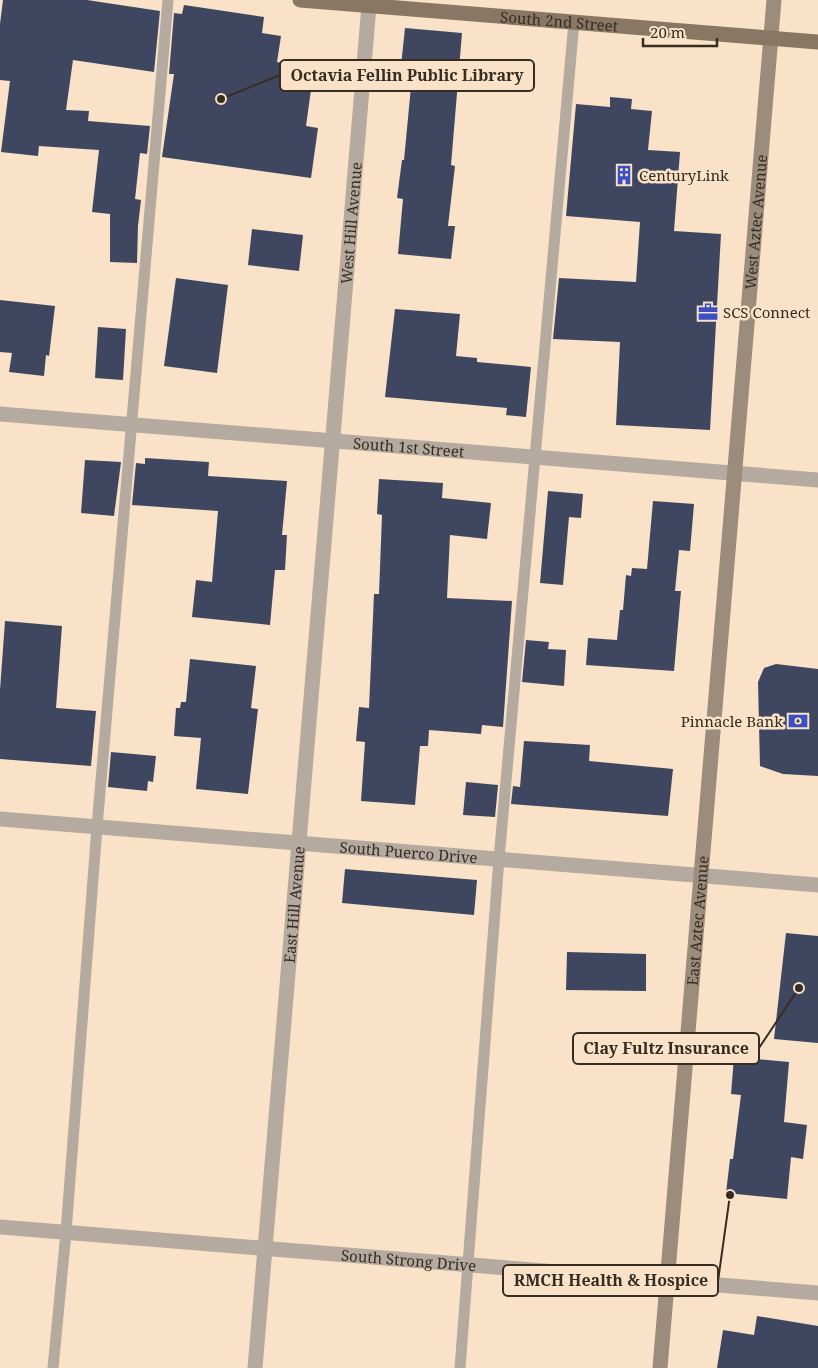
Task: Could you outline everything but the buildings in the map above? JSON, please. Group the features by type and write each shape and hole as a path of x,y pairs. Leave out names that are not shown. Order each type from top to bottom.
{"main road":[{"name":"South 2nd Street","path":"300,0 818,42"},
{"name":"West Aztec Avenue","path":"734,473 774,0"},
{"name":"East Aztec Avenue","path":"660,1368 734,473"}],"street":[{"name":"West Hill Avenue","path":"332,441 369,6"},
{"name":"South 1st Street","path":"0,414 818,480"},
{"name":"East Hill Avenue","path":"255,1368 332,441"},
{"name":"South Puerco Drive","path":"0,819 818,885"},
{"name":"South Strong Drive","path":"0,1227 818,1293"}],"lane":[{"path":"53,1368 66,1232 97,827 168,0"},
{"path":"460,1368 499,859 537,458 574,22"}],"place":[{"name":"Octavia Fellin Public Library","path":"221,99"},
{"name":"CenturyLink","path":"624,175"},
{"name":"SCS Connect","path":"708,312"},
{"name":"Pinnacle Bank","path":"798,721"},
{"name":"Clay Fultz Insurance","path":"799,988"},
{"name":"RMCH Health & Hospice","path":"730,1195"}]}
